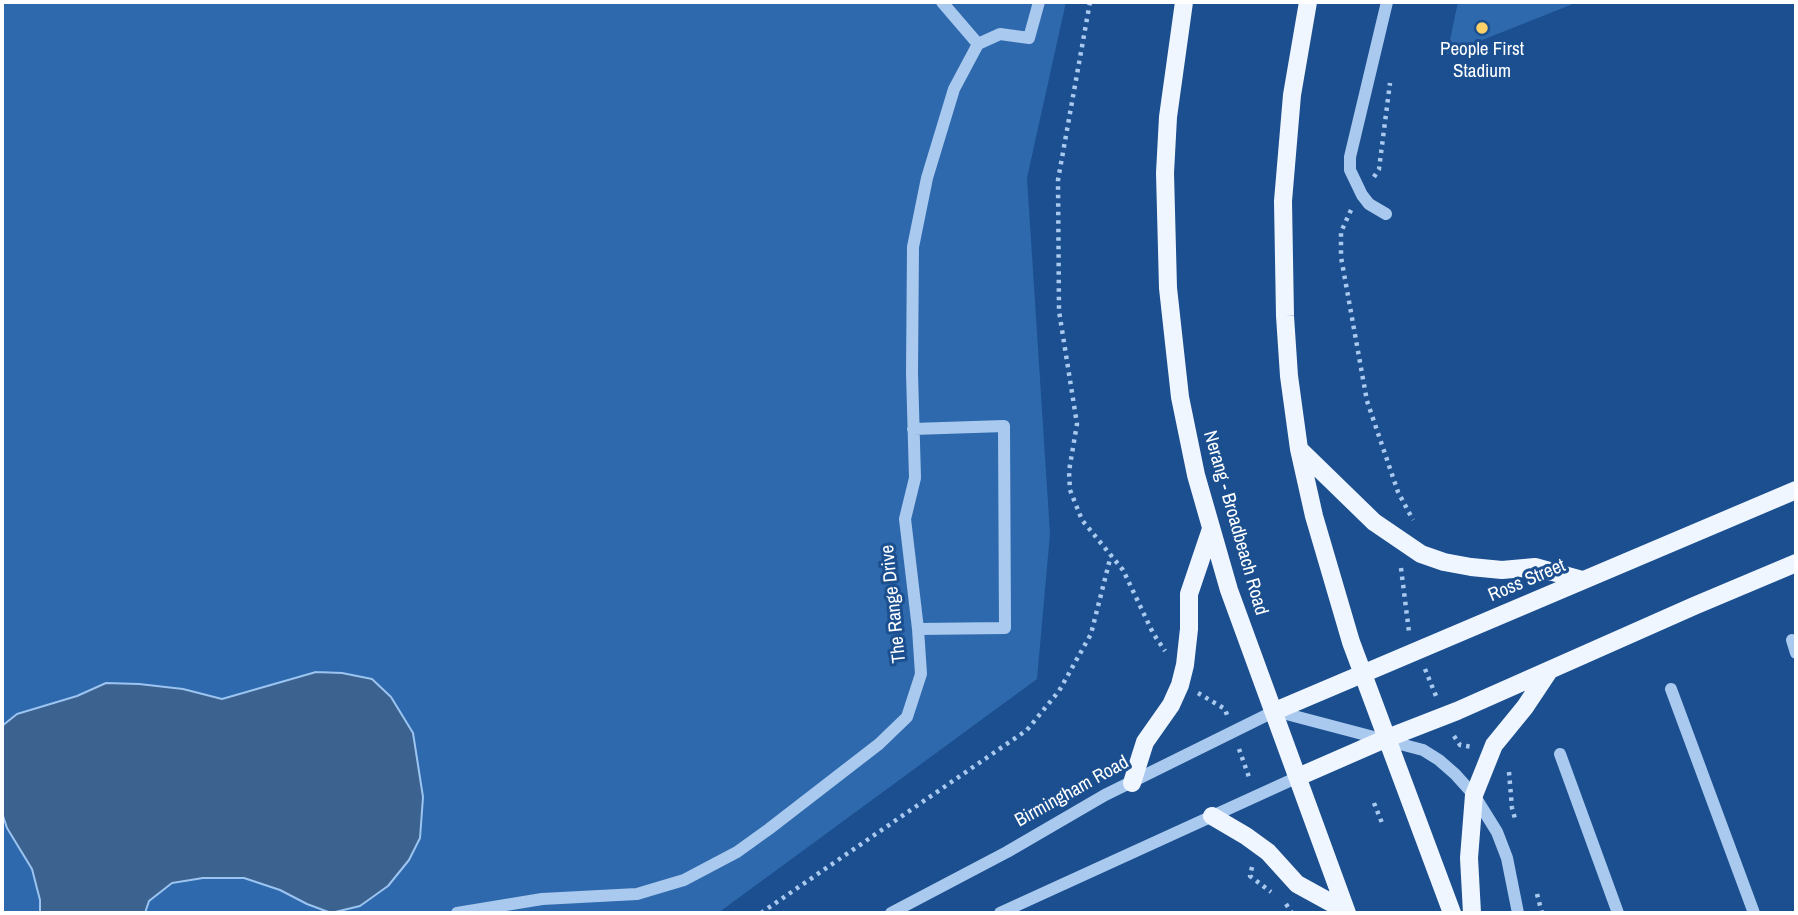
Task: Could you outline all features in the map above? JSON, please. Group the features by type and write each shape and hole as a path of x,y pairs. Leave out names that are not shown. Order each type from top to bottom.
{"main road":[{"name":"Nerang - Broadbeach Road","path":"1184,2 1168,117 1165,173 1167,275 1172,340 1181,397 1196,475 1228,590 1275,711 1346,912"},
{"path":"1308,2 1292,95 1283,201 1287,340 1299,449 1332,585 1385,739 1452,913"},
{"path":"1299,449 1374,523 1421,554 1471,567 1502,570 1535,567 1583,580"},
{"name":"Ross Street","path":"1275,711 1796,490"},
{"path":"1132,782 1145,742 1171,705 1180,685 1189,629 1189,594 1211,529"},
{"path":"1298,777 1796,563"},
{"path":"1472,913 1469,846 1474,795 1494,745 1525,707 1549,671"},
{"path":"1212,816 1268,852 1297,884 1346,912"}],"street":[{"path":"942,2 978,44 1000,34 1029,38 1039,2"},
{"path":"1386,215 1369,204 1362,195 1350,170 1350,158 1387,2"},
{"name":"The Range Drive","path":"457,913 542,899 637,894 684,880 737,852 810,799 879,744 907,717 921,674 905,519 915,478 913,247 927,178 954,89 978,44"},
{"path":"914,429 1004,426 1005,628 918,629"},
{"path":"1671,689 1754,913"},
{"path":"1275,711 1423,750 1451,770 1474,795 1497,832 1507,858 1518,913"},
{"name":"Birmingham Road","path":"891,913 1132,782 1275,711"},
{"path":"1560,754 1618,913"},
{"path":"1000,913 1298,777"}],"path":[{"path":"1090,2 1058,180 1059,310 1077,424 1069,471 1070,490 1082,520 1123,570 1153,634 1169,657"},
{"path":"1371,182 1379,169 1393,72"},
{"path":"1349,212 1341,232 1341,257 1367,401 1398,492 1418,527"},
{"path":"761,913 1027,730 1059,691 1091,634 1111,554"},
{"path":"1400,558 1408,631 1460,745 1473,747"},
{"path":"1190,689 1225,709 1256,796"},
{"path":"1374,803 1381,823"}],"shaded area":[{"path":"2,2 1066,2 1027,178 1050,534 1037,679 718,913 2,913"},
{"name":"People First Stadium","path":"1458,2 1578,2 1447,54"},
{"path":"316,672 342,673 372,679 391,697 413,733 423,797 420,838 409,860 388,886 360,906 331,913 280,890 244,878 203,878 172,883 149,901 145,913 40,913 40,900 32,869 7,828 2,813 2,726 17,714 77,696 106,683 183,689 222,699"}],"place":[{"name":"People First Stadium","path":"1482,28"}]}
